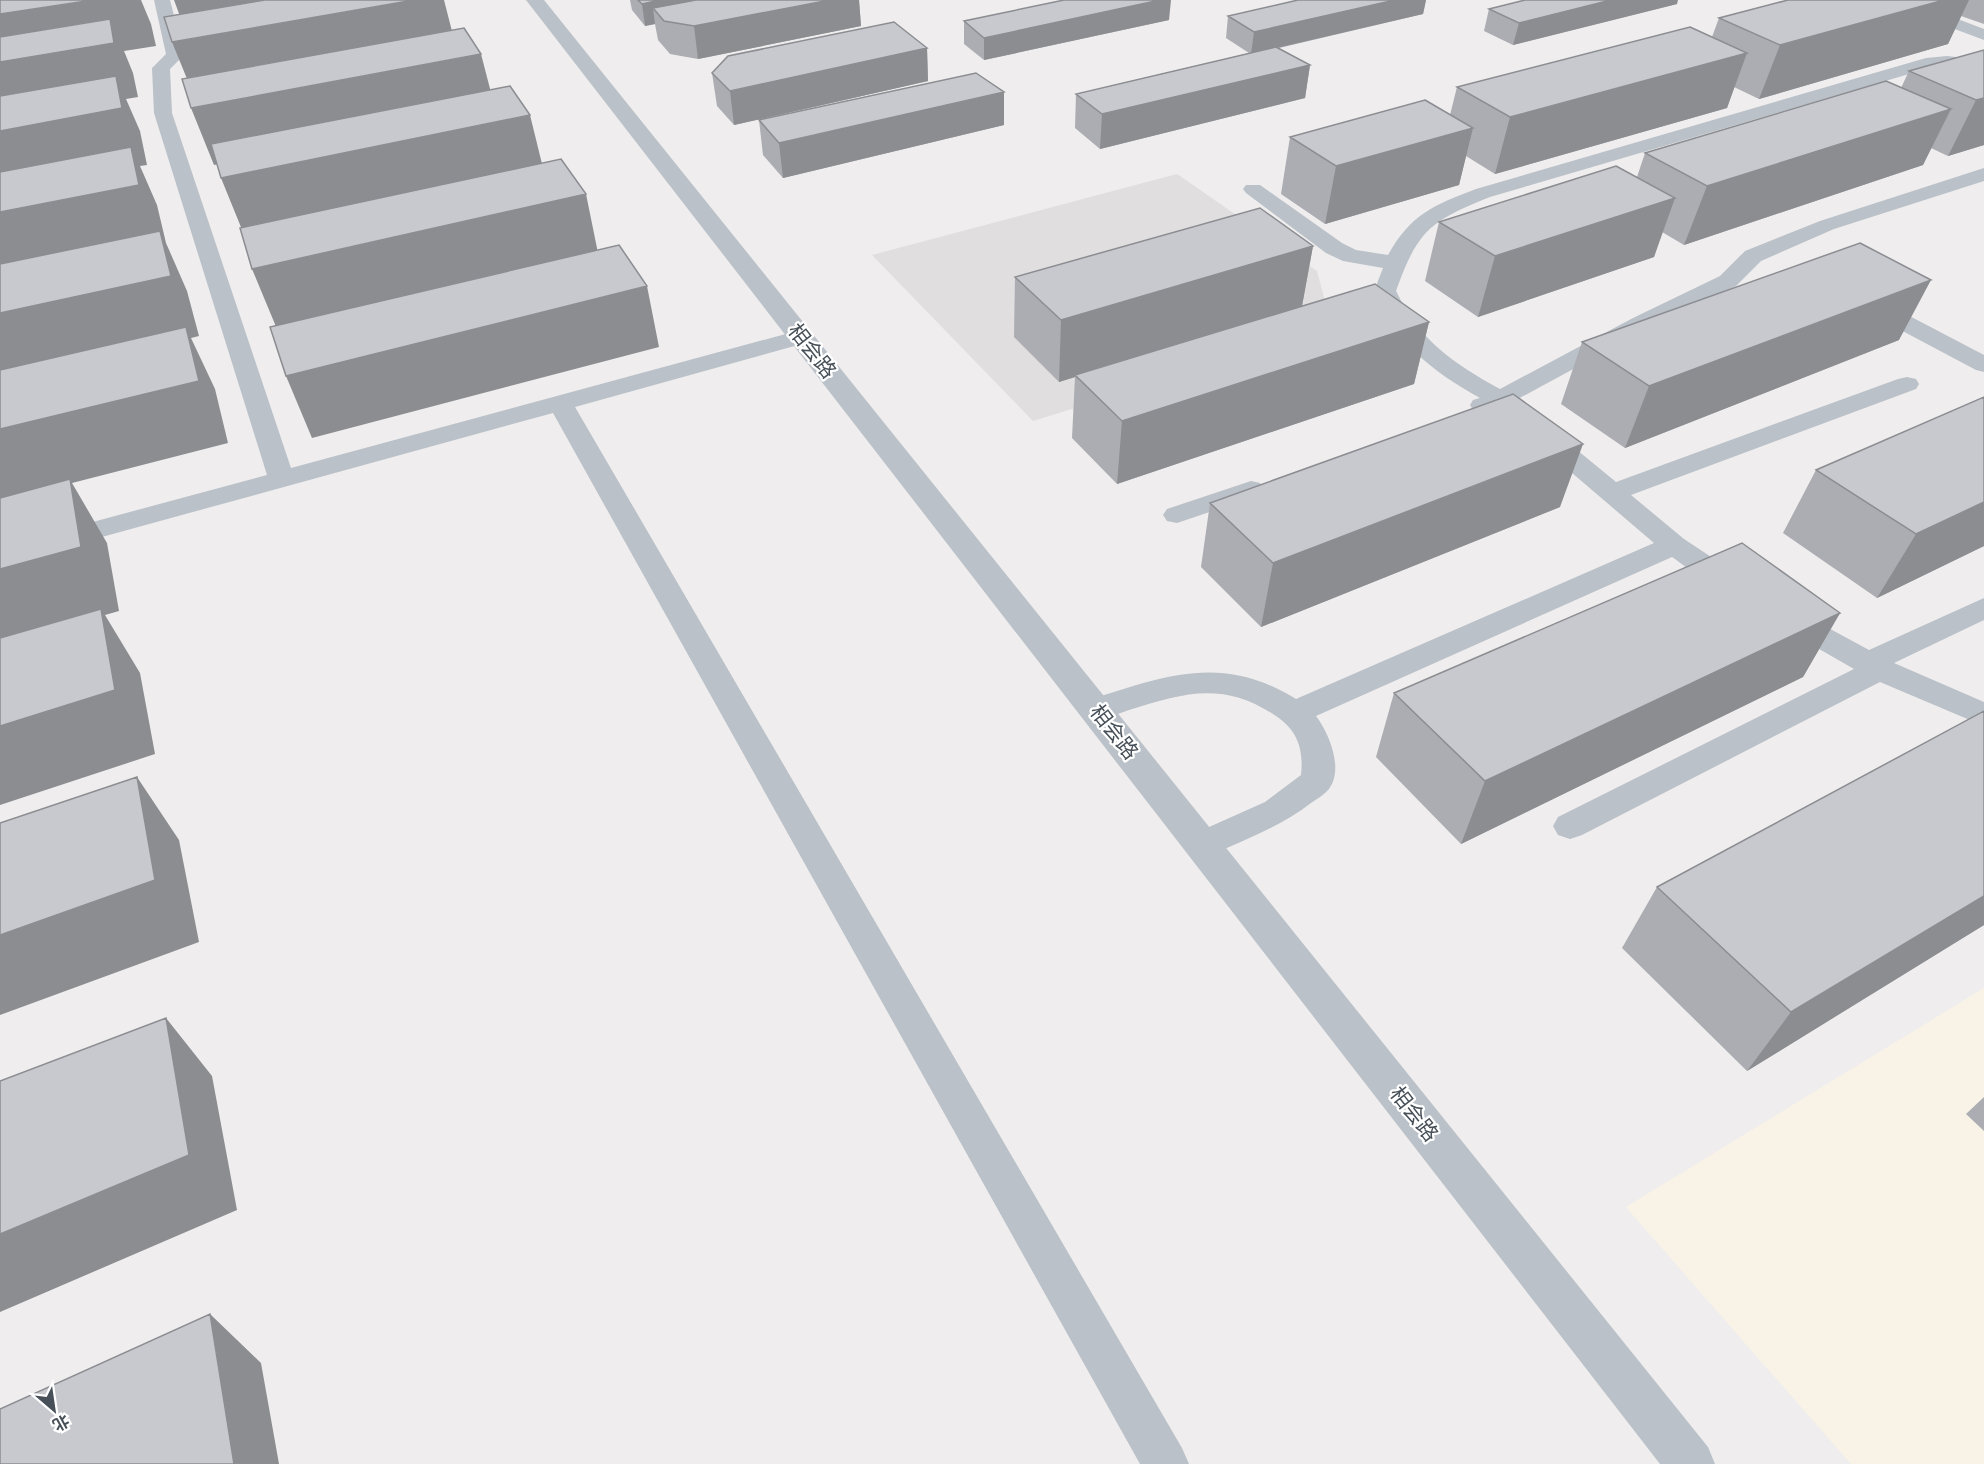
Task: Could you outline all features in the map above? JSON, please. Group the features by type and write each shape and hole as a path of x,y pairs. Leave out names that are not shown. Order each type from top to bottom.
{"street":[{"name":"相会路","path":"535,0 1691,1464"}],"lane":[{"path":"162,0 175,55 161,68 163,113 281,479"},
{"path":"1911,6 1984,35"},
{"path":"1984,65 1947,61 1932,62 1482,193 1437,212 1409,236 1395,263 1385,291 1396,317 1413,337 1450,371 1500,399 1693,559 1762,603 1874,666 1984,715"},
{"path":"1455,415 1500,399 1641,323 1728,281 1753,256 1827,225 1974,178 1984,190"},
{"path":"1252,189 1334,248 1351,256 1395,263"},
{"path":"1753,256 1787,267"},
{"path":"1849,294 1984,365"},
{"path":"0,556 801,337"},
{"path":"1612,492 1907,384"},
{"path":"561,403 1166,1464"},
{"path":"1177,515 1277,479"},
{"path":"1293,713 1674,545"},
{"path":"1570,826 1984,608"},
{"path":"1096,709 1182,683 1238,683 1269,694 1313,733 1320,756 1317,781 1277,811 1201,845"}],"shaded area":[{"path":"1177,174 1317,271 1332,328 1033,421 872,255"},
{"path":"1984,988 1984,1464 1851,1464 1626,1207"}],"building":[{"path":"0,0 93,0 0,14"},
{"path":"265,0 414,0 172,42 164,17"},
{"path":"638,0 660,0 642,4"},
{"path":"696,0 830,0 694,26 664,21 653,8"},
{"path":"1064,0 1160,0 984,38 964,21"},
{"path":"1298,0 1395,0 1254,32 1228,16"},
{"path":"1525,0 1611,0 1519,23 1489,9"},
{"path":"1788,0 1944,0 1780,45 1719,18"},
{"path":"110,19 114,43 0,62 0,37"},
{"path":"894,22 927,48 730,91 712,73 728,56"},
{"path":"1690,27 1747,53 1510,117 1457,87"},
{"path":"464,28 481,54 191,108 182,79"},
{"path":"1276,47 1310,65 1102,114 1076,94"},
{"path":"1984,50 1984,98 1976,100 1909,71"},
{"path":"976,73 1004,92 779,143 759,120"},
{"path":"116,76 122,108 0,131 0,96"},
{"path":"1886,81 1951,109 1707,186 1645,153"},
{"path":"510,86 530,115 221,178 211,144"},
{"path":"1425,100 1473,128 1336,166 1290,137"},
{"path":"131,147 139,185 0,212 0,172"},
{"path":"561,159 586,194 252,269 240,228"},
{"path":"1616,166 1675,198 1495,256 1439,222"},
{"path":"1260,208 1313,246 1061,320 1015,277"},
{"path":"160,231 171,276 0,313 0,264"},
{"path":"1860,243 1931,280 1649,386 1582,342"},
{"path":"619,245 647,286 286,376 270,327"},
{"path":"1375,284 1429,322 1122,421 1075,375"},
{"path":"186,327 199,381 0,429 0,370"},
{"path":"1513,394 1583,444 1273,563 1210,503"},
{"path":"1984,397 1984,502 1916,534 1816,470"},
{"path":"70,479 81,547 0,569 0,498"},
{"path":"1742,543 1840,613 1485,781 1394,693"},
{"path":"101,609 115,690 0,726 0,638"},
{"path":"1984,711 1984,896 1791,1012 1657,887"},
{"path":"137,777 155,880 0,935 0,823"},
{"path":"166,1018 189,1155 0,1234 0,1081"},
{"path":"210,1314 234,1464 0,1464 0,1409"}]}
